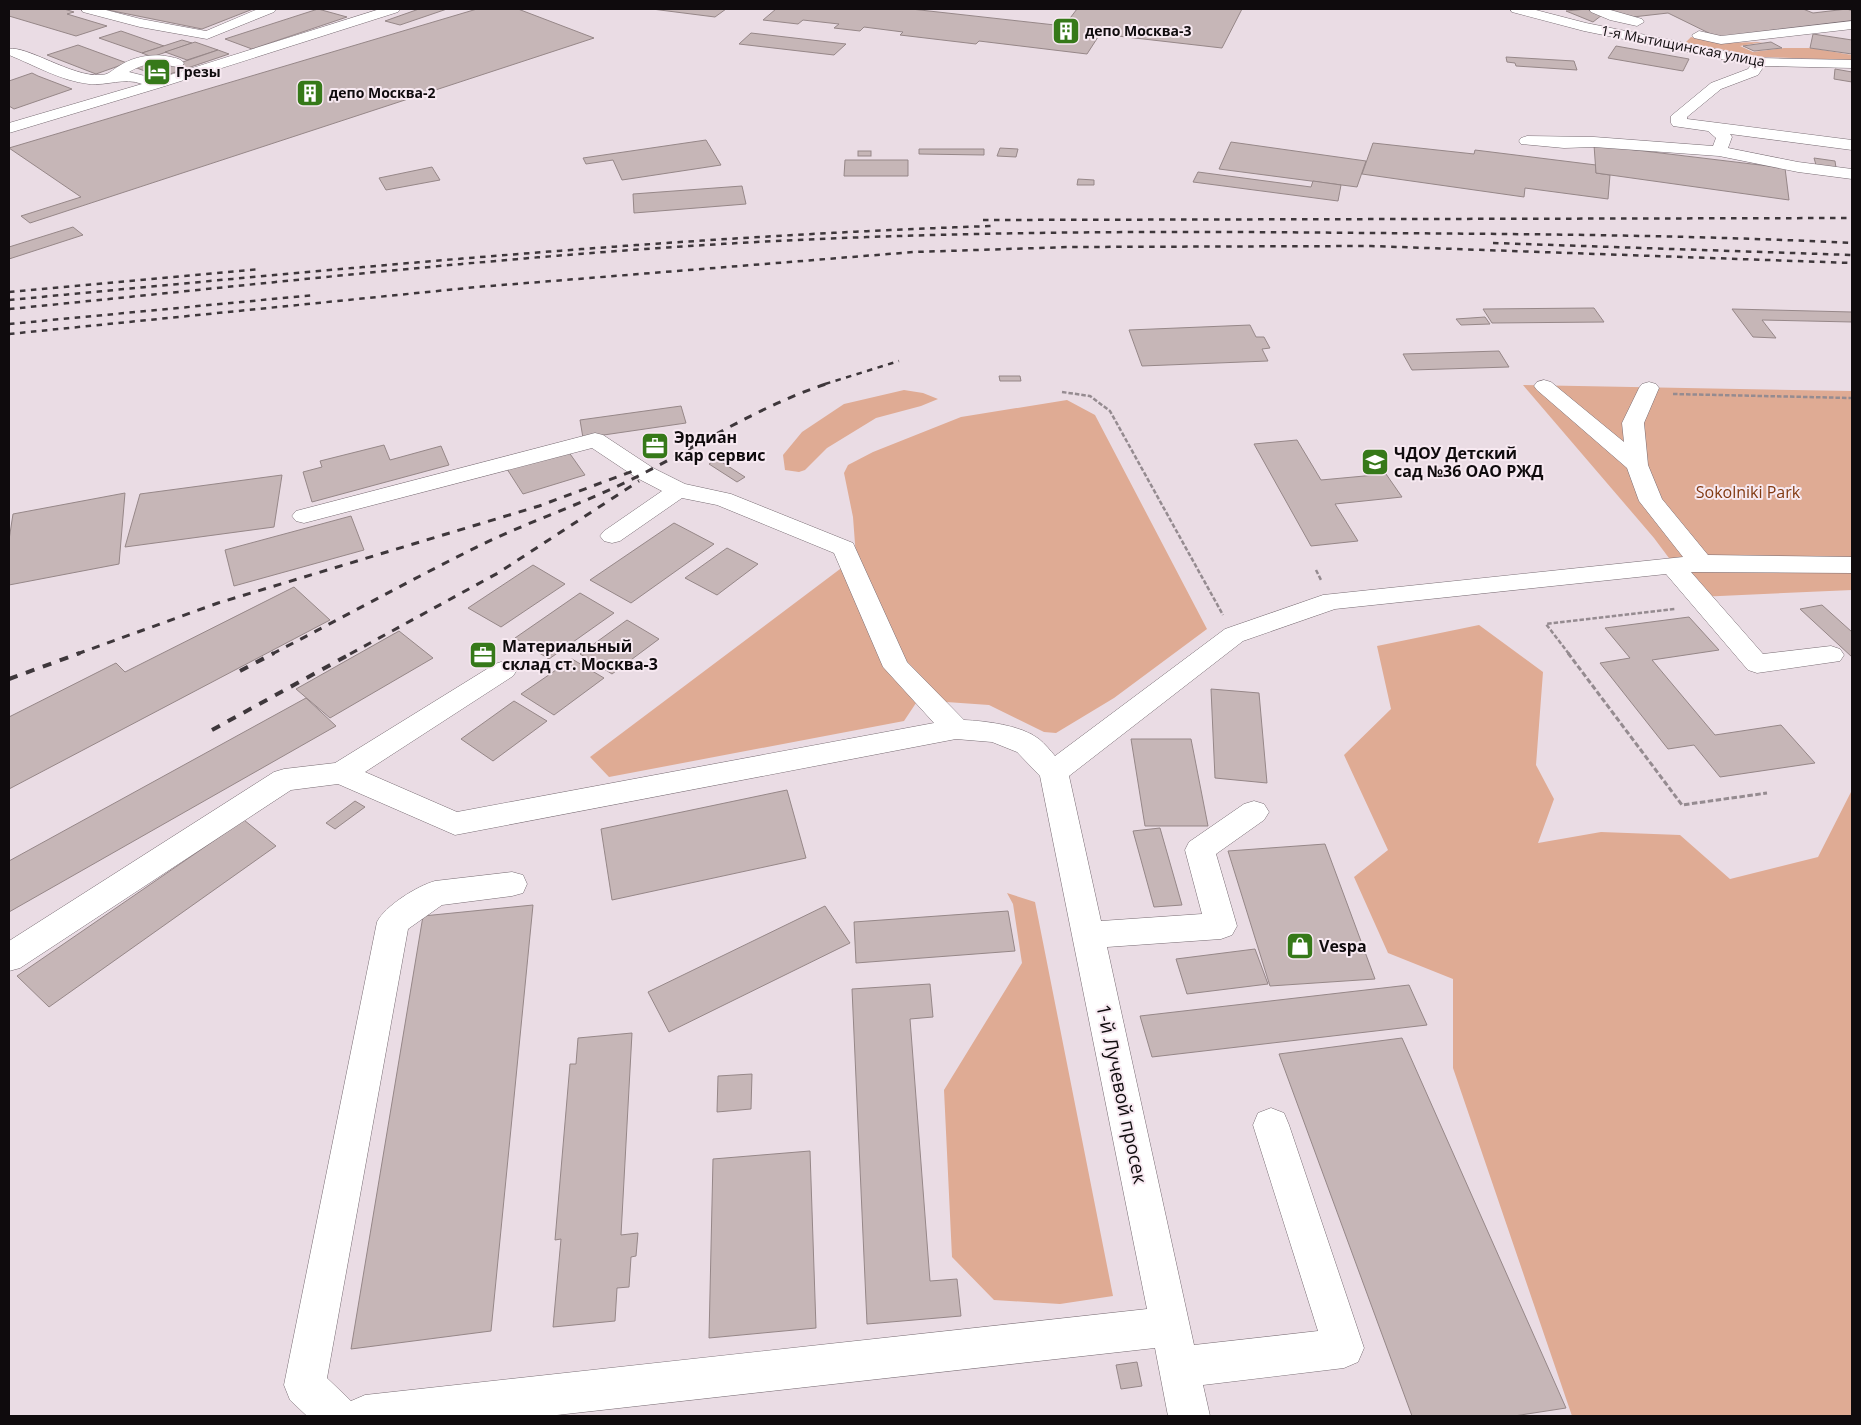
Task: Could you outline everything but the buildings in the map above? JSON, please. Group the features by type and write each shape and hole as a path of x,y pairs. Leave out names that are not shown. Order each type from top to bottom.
{"street":[{"path":"88,9 140,23 207,35 270,9"},
{"path":"9,128 157,84 393,9"},
{"path":"1523,10 1546,9"},
{"path":"1596,9 1615,17 1647,24"},
{"name":"1-я Мытищинская улица","path":"1523,10 1584,28 1760,62 1852,64"},
{"path":"1688,33 1721,40 1852,25"},
{"path":"13,52 89,80 115,76 138,77 157,84"},
{"path":"115,76 124,68 153,58 163,58 177,63"},
{"path":"1760,62 1753,72 1716,86 1679,116 1679,123 1852,145"},
{"path":"1713,127 1724,137 1719,151"},
{"path":"1527,142 1564,144 1594,142 1719,151 1798,167 1852,174"},
{"path":"1544,386 1637,465"},
{"path":"1648,391 1632,423 1637,465 1651,502 1701,563"},
{"path":"304,516 595,440 645,473 678,490 723,499 844,548 896,667 956,729"},
{"path":"612,536 678,490"},
{"path":"341,772 455,824 956,729 995,732 1027,745 1054,772 1234,635 1332,601 1701,563 1852,565"},
{"path":"1671,566 1757,664 1832,656"},
{"path":"9,958 284,780 341,772 504,670"},
{"name":"1-й Лучевой просек","path":"1054,772 1189,1416"},
{"path":"1088,935 1221,926 1200,850 1254,812"},
{"path":"336,1416 305,1385 393,922 435,893 512,884"},
{"path":"1179,1367 1344,1348 1271,1124"},
{"path":"366,1416 1170,1326"}],"path":[{"path":"1648,391 1852,398"},
{"path":"1062,392 1090,396 1110,410 1234,635"},
{"path":"1705,605 1546,624 1682,805 1767,793"}],"green space":[{"path":"1691,37 1719,43 1763,42 1740,46 1753,52 1784,48 1811,48 1852,55 1852,60 1763,57 1685,43"},
{"name":"Sokolniki Park","path":"1523,385 1852,391 1852,590 1698,597 1654,538"},
{"path":"904,390 923,393 938,399 921,406 876,418 827,448 805,470 799,472 785,470 783,455 802,432 844,404"},
{"path":"1067,400 1095,415 1207,629 1114,698 1056,733 1044,732 989,705 918,700 904,721 609,777 590,757 856,557 853,517 844,473 848,465 873,452 961,417"},
{"path":"1479,625 1543,672 1536,765 1554,799 1538,843 1601,832 1680,835 1730,879 1818,857 1852,790 1852,1416 1572,1416 1453,1068 1453,979 1388,953 1354,877 1388,850 1344,755 1391,709 1377,646"},
{"path":"1007,893 1035,902 1113,1296 1060,1304 994,1300 952,1257 944,1090 1022,963 1013,904"}],"railway":[{"path":"983,220 1852,218"},
{"path":"9,300 500,255 746,238 992,226"},
{"path":"9,309 296,280 584,254 776,241 924,235 1296,232 1611,235 1852,243"},
{"path":"1493,243 1852,255"},
{"path":"9,334 477,287 914,252 1070,247 1371,246 1852,263"},
{"path":"9,292 260,269"},
{"path":"9,324 315,295"},
{"path":"825,384 899,361"},
{"path":"272,654 483,544 626,482 758,412 829,383"},
{"path":"77,654 218,603 539,506 633,471"},
{"path":"350,654 498,573 639,481"},
{"path":"9,679 80,653"},
{"path":"240,671 274,653"},
{"path":"212,730 352,653"}],"place":[{"name":"депо Москва-3","path":"1066,31"},
{"name":"Грезы","path":"157,72"},
{"name":"депо Москва-2","path":"310,93"},
{"name":"Эрдиан кар сервис","path":"655,446"},
{"name":"ЧДОУ Детский сад №36 ОАО РЖД","path":"1375,462"},
{"name":"Материальный склад ст. Москва-3","path":"483,655"},
{"name":"Vespa","path":"1300,946"}]}
